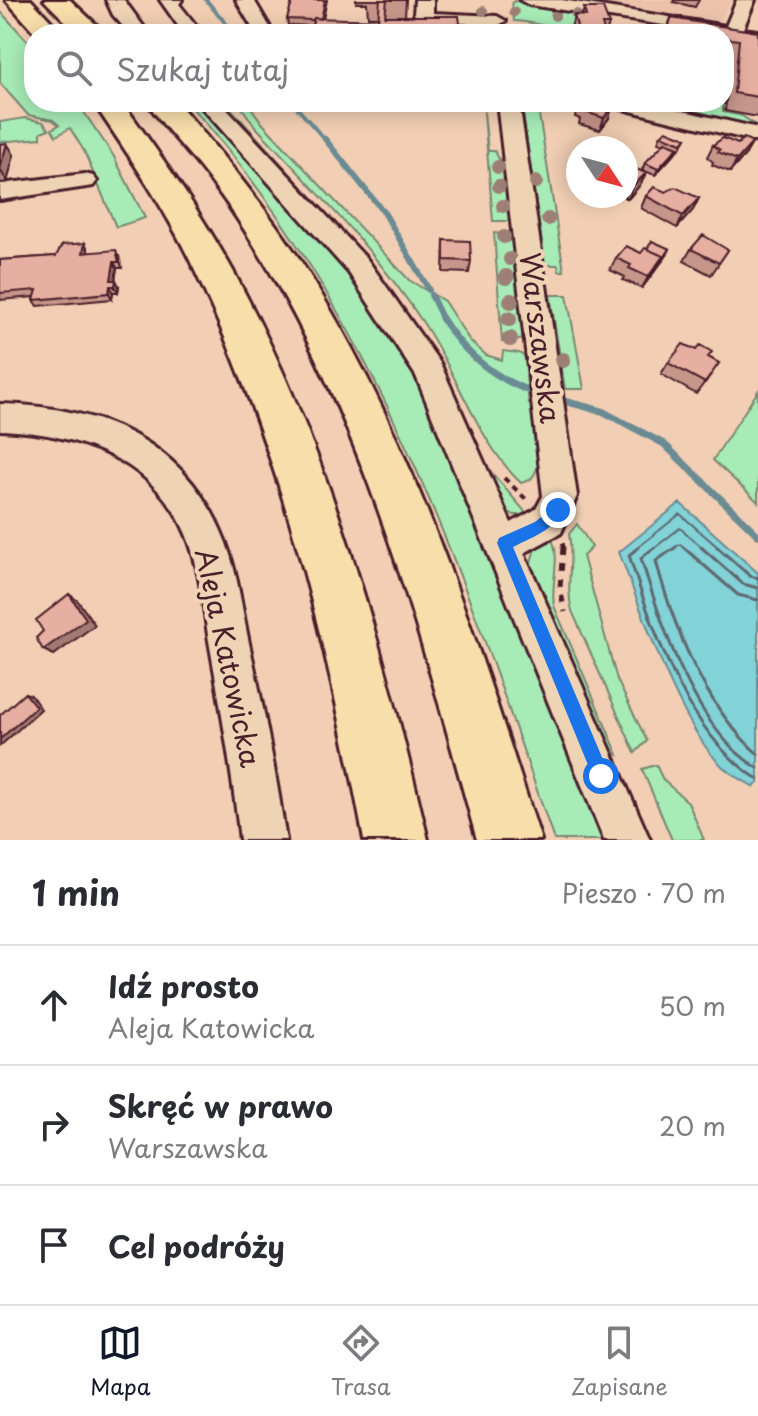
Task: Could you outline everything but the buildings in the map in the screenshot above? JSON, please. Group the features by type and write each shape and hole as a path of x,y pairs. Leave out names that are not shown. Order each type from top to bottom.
{"highway":[{"path":"18,0 41,24"},
{"path":"56,0 82,24"},
{"path":"114,112 160,179 252,350 334,583 396,840"},
{"path":"170,112 214,163 255,222 318,327 352,395 417,553 509,840"}],"street":[{"path":"173,0 168,1 186,24"},
{"path":"245,0 259,24"},
{"path":"424,0 425,16 451,10 490,24"},
{"path":"495,0 498,24"},
{"path":"529,0 677,24"},
{"path":"734,28 746,0"},
{"path":"117,2 133,24"},
{"path":"734,33 758,37"},
{"path":"217,112 358,266 429,372 505,543 627,840"},
{"name":"Warszawska","path":"502,112 496,122 499,153 519,181 560,505 548,522 505,543"},
{"path":"660,112 758,135"},
{"path":"0,192 85,181"},
{"name":"Aleja Katowicka","path":"0,417 67,422 127,444 167,477 197,518 213,565 233,659 263,840"}],"path":[{"path":"728,112 733,113"},
{"path":"560,536 565,549 560,588 566,616"}],"shaded area":[{"path":"584,0 731,0 719,24"}],"green space":[{"path":"515,1 585,15 574,24 514,21 512,3"},
{"path":"0,11 24,37 24,110 0,83"},
{"path":"25,112 84,112 113,155 145,218 116,227 84,151 70,128 56,136 52,129 59,125 53,120"},
{"path":"195,112 210,112 359,283 398,341 448,442 608,840 554,840 486,644 408,451 363,357 312,268 253,182"},
{"path":"233,112 343,232 393,296 453,405"},
{"path":"245,112 254,112 409,280 444,301 470,341 486,355 502,360 503,351 519,353 531,360 532,375 526,376 529,404 535,405 540,454 536,472 530,480 521,483 492,447 422,321 384,269"},
{"path":"484,112 488,151 495,151 513,189 513,221 493,221"},
{"path":"522,112 539,112 564,271 559,271 558,265 545,265"},
{"path":"681,112 723,112 742,116 757,126 756,129"},
{"path":"25,118 43,122 49,129 41,132 41,138 0,142 0,122"},
{"path":"494,233 515,236 527,339 502,342"},
{"path":"550,295 567,295 584,389 565,389"},
{"path":"758,391 758,502 713,460"},
{"path":"462,423 485,465 528,515 514,515 502,508"},
{"path":"577,524 592,547 583,556 617,680 647,741 635,753 572,611 569,534"},
{"path":"551,538 556,553 554,606 618,755 608,750 529,570 535,548"},
{"path":"656,765 663,780 688,802 704,840 672,840 642,769"}],"water":[{"path":"680,503 758,573 758,783 754,787 723,767 692,725 663,666 619,552"}],"waterway":[{"path":"206,0 226,24"},
{"path":"301,112 326,141"},
{"path":"325,139 385,214 429,290"},
{"path":"431,295 442,318"},
{"path":"442,318 461,344 484,366 540,395"},
{"path":"556,399 602,411 664,444 758,535"}],"route":[{"path":"558,510 540,527 505,543 601,776"}]}
